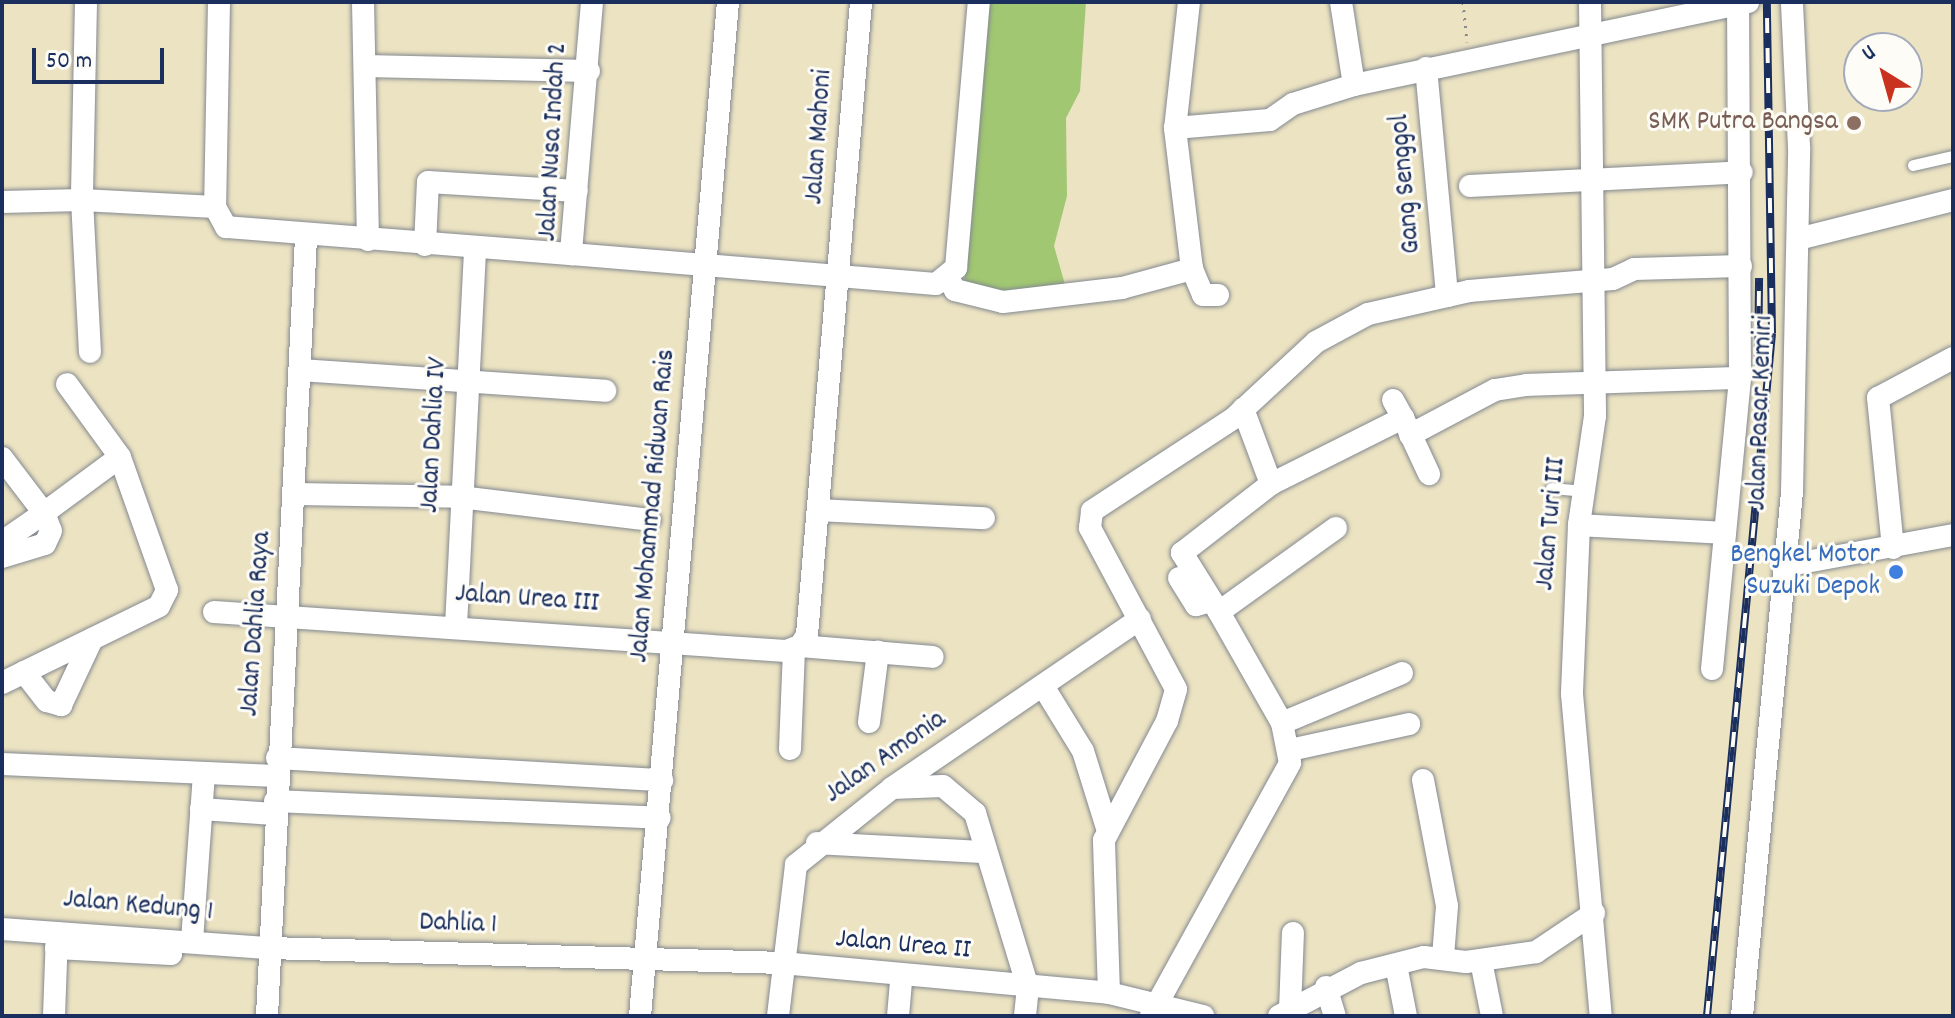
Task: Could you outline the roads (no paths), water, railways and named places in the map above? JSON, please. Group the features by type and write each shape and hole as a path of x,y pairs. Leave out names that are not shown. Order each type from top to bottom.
{"street":[{"path":"86,2 82,200 90,352"},
{"path":"219,2 215,207 234,231 571,254"},
{"path":"363,2 368,240"},
{"name":"Jalan Nusa Indah 2","path":"592,2 589,71 571,254 936,284 948,278"},
{"name":"Jalan Mohammad Ridwan Rais","path":"640,1016 660,818 672,640 728,2"},
{"name":"Jalan Mahoni","path":"840,277 861,2"},
{"path":"979,2 956,268 948,278 955,290 1003,302 1122,288 1192,269"},
{"path":"1189,2 1175,128 1192,269 1203,295 1218,295"},
{"path":"1341,2 1354,85"},
{"name":"Jalan Turi III","path":"1590,2 1596,380 1579,525 1575,775 1594,913 1601,1016"},
{"name":"Jalan Pasar Kemiri","path":"1742,1016 1784,566 1798,239 1792,2"},
{"path":"1175,128 1270,120 1293,104 1354,85 1693,8 1741,3 1740,378 1712,669"},
{"path":"365,66 589,71"},
{"name":"Gang Senggol","path":"1426,68 1447,296"},
{"path":"1470,186 1742,172"},
{"path":"425,245 428,182 577,191"},
{"path":"2,202 82,200 215,207"},
{"path":"1798,239 1953,200"},
{"name":"Jalan Dahlia Raya","path":"267,1016 277,767 296,494 306,237"},
{"name":"Jalan Dahlia IV","path":"456,626 460,497 475,248"},
{"path":"1107,828 1176,697 1088,516 1243,409 1316,342 1368,314 1447,296 1594,279 1634,269 1741,266"},
{"path":"790,749 797,647 807,635 840,277"},
{"path":"1893,548 1878,398 1953,358"},
{"path":"300,370 605,391"},
{"path":"1152,1010 1286,776 1290,750 1282,723 1182,553 1271,484 1402,418 1495,390 1596,380 1740,378"},
{"path":"2,683 159,606 167,590 120,457 67,384"},
{"path":"1243,409 1271,484"},
{"path":"1402,418 1429,474"},
{"path":"2,542 120,457"},
{"path":"2,458 44,513 51,531 45,544 2,557"},
{"path":"296,494 460,497 650,520"},
{"path":"818,510 984,518"},
{"path":"1579,525 1725,533"},
{"path":"1179,578 1196,605 1215,606 1336,528"},
{"path":"1784,566 1953,535"},
{"name":"Jalan Urea III","path":"214,612 933,657"},
{"name":"Jalan Amonia","path":"778,1016 793,874 817,843 892,788 1140,619"},
{"path":"24,672 47,701 61,705 92,639"},
{"path":"869,722 878,652"},
{"path":"1282,723 1402,673"},
{"path":"1043,686 1083,751 1107,828 1109,993"},
{"path":"1290,750 1409,724"},
{"path":"3,762 204,775 277,767 662,780"},
{"path":"181,940 204,775"},
{"path":"1423,780 1447,906 1443,957"},
{"path":"892,788 955,791 975,813 1028,987 1025,1016"},
{"path":"201,809 275,807 660,818"},
{"path":"817,843 985,852"},
{"path":"1285,1013 1326,987 1396,965 1443,957 1481,961 1536,952 1594,913"},
{"name":"Jalan Kedung 1","path":"2,929 171,954 181,940 269,948"},
{"path":"1285,1013 1293,933"},
{"path":"54,1016 57,939"},
{"name":"Dahlia 1","path":"269,948 645,963"},
{"path":"1481,961 1492,1016"},
{"name":"Jalan Urea II","path":"645,963 782,963 901,978 1109,993 1152,1010 1203,1016"},
{"path":"1396,965 1406,1016"},
{"path":"898,1016 901,978"},
{"path":"1326,987 1335,1016"}],"lane":[{"path":"1913,165 1953,156"},
{"path":"1551,488 1584,491"}],"railway":[{"path":"1707,1016 1772,333 1767,2"},
{"path":"1758,366 1759,278"}],"place":[{"name":"SMK Putra Bangsa","path":"1854,123"},
{"name":"Bengkel Motor Suzuki Depok","path":"1896,572"}]}
